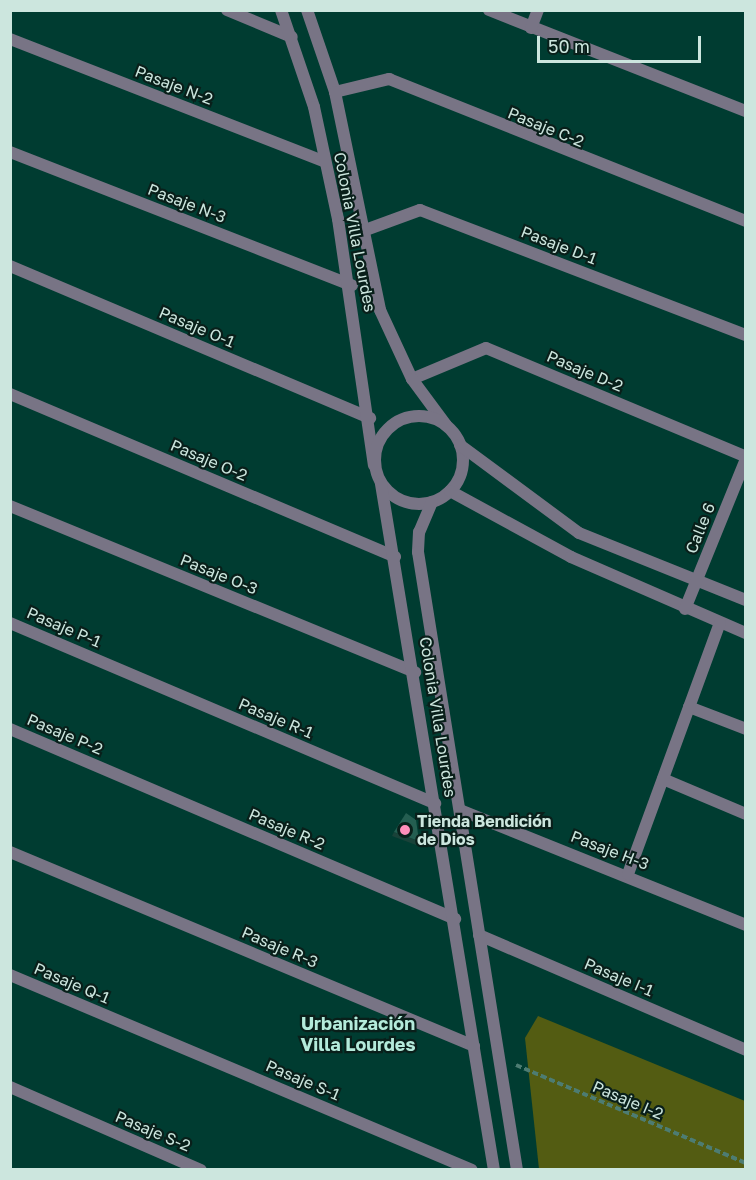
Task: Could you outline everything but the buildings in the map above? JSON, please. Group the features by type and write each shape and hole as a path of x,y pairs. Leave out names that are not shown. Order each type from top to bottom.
{"street":[{"path":"227,10 292,37"},
{"name":"Colonia Villa Lourdes","path":"281,10 292,37 325,162 352,285 374,465"},
{"name":"Colonia Villa Lourdes","path":"307,10 335,92 360,232 380,310 412,379 446,425"},
{"path":"489,10 746,111"},
{"path":"531,28 538,10"},
{"name":"Pasaje N-2","path":"10,39 325,162"},
{"name":"Pasaje C-2","path":"335,92 389,79 746,221"},
{"name":"Pasaje N-3","path":"10,152 352,285"},
{"name":"Pasaje D-1","path":"360,232 420,210 746,335"},
{"name":"Pasaje O-1","path":"10,266 370,418"},
{"name":"Pasaje D-2","path":"412,379 486,348 746,458"},
{"name":"Pasaje O-2","path":"10,394 394,557"},
{"path":"460,445 462,469 450,491 432,502 410,503 381,484 374,465 375,450 391,425 421,416 446,425 460,445 579,533 746,600"},
{"name":"Calle 6","path":"685,609 746,458"},
{"name":"Colonia Villa Lourdes","path":"381,484 415,672 494,1170"},
{"path":"450,491 571,557 685,609 746,633"},
{"name":"Colonia Villa Lourdes","path":"432,502 419,532 418,552 479,935 502,1059 517,1170"},
{"name":"Pasaje O-3","path":"10,506 415,672"},
{"name":"Pasaje P-1","path":"10,622 104,663"},
{"path":"628,874 720,622"},
{"name":"Pasaje R-1","path":"104,663 435,803"},
{"path":"689,706 746,729"},
{"name":"Pasaje P-2","path":"10,729 107,770"},
{"name":"Pasaje R-2","path":"107,770 455,919"},
{"path":"663,779 746,814"},
{"name":"Pasaje H-3","path":"460,810 628,874 746,925"},
{"name":"Pasaje R-3","path":"10,852 474,1046"},
{"name":"Pasaje I-1","path":"479,935 746,1050"},
{"name":"Pasaje Q-1","path":"10,975 120,1021"},
{"name":"Pasaje S-1","path":"120,1021 472,1170"},
{"name":"Pasaje S-2","path":"10,1087 201,1170"}],"path":[{"name":"Pasaje I-2","path":"502,1059 746,1163"}],"green space":[{"path":"538,1016 745,1101 745,1169 539,1169 525,1038"}],"place":[{"name":"Tienda Bendición de Dios","path":"405,830"}],"district":[{"name":"Urbanización Villa Lourdes","path":"358,1034"}]}
